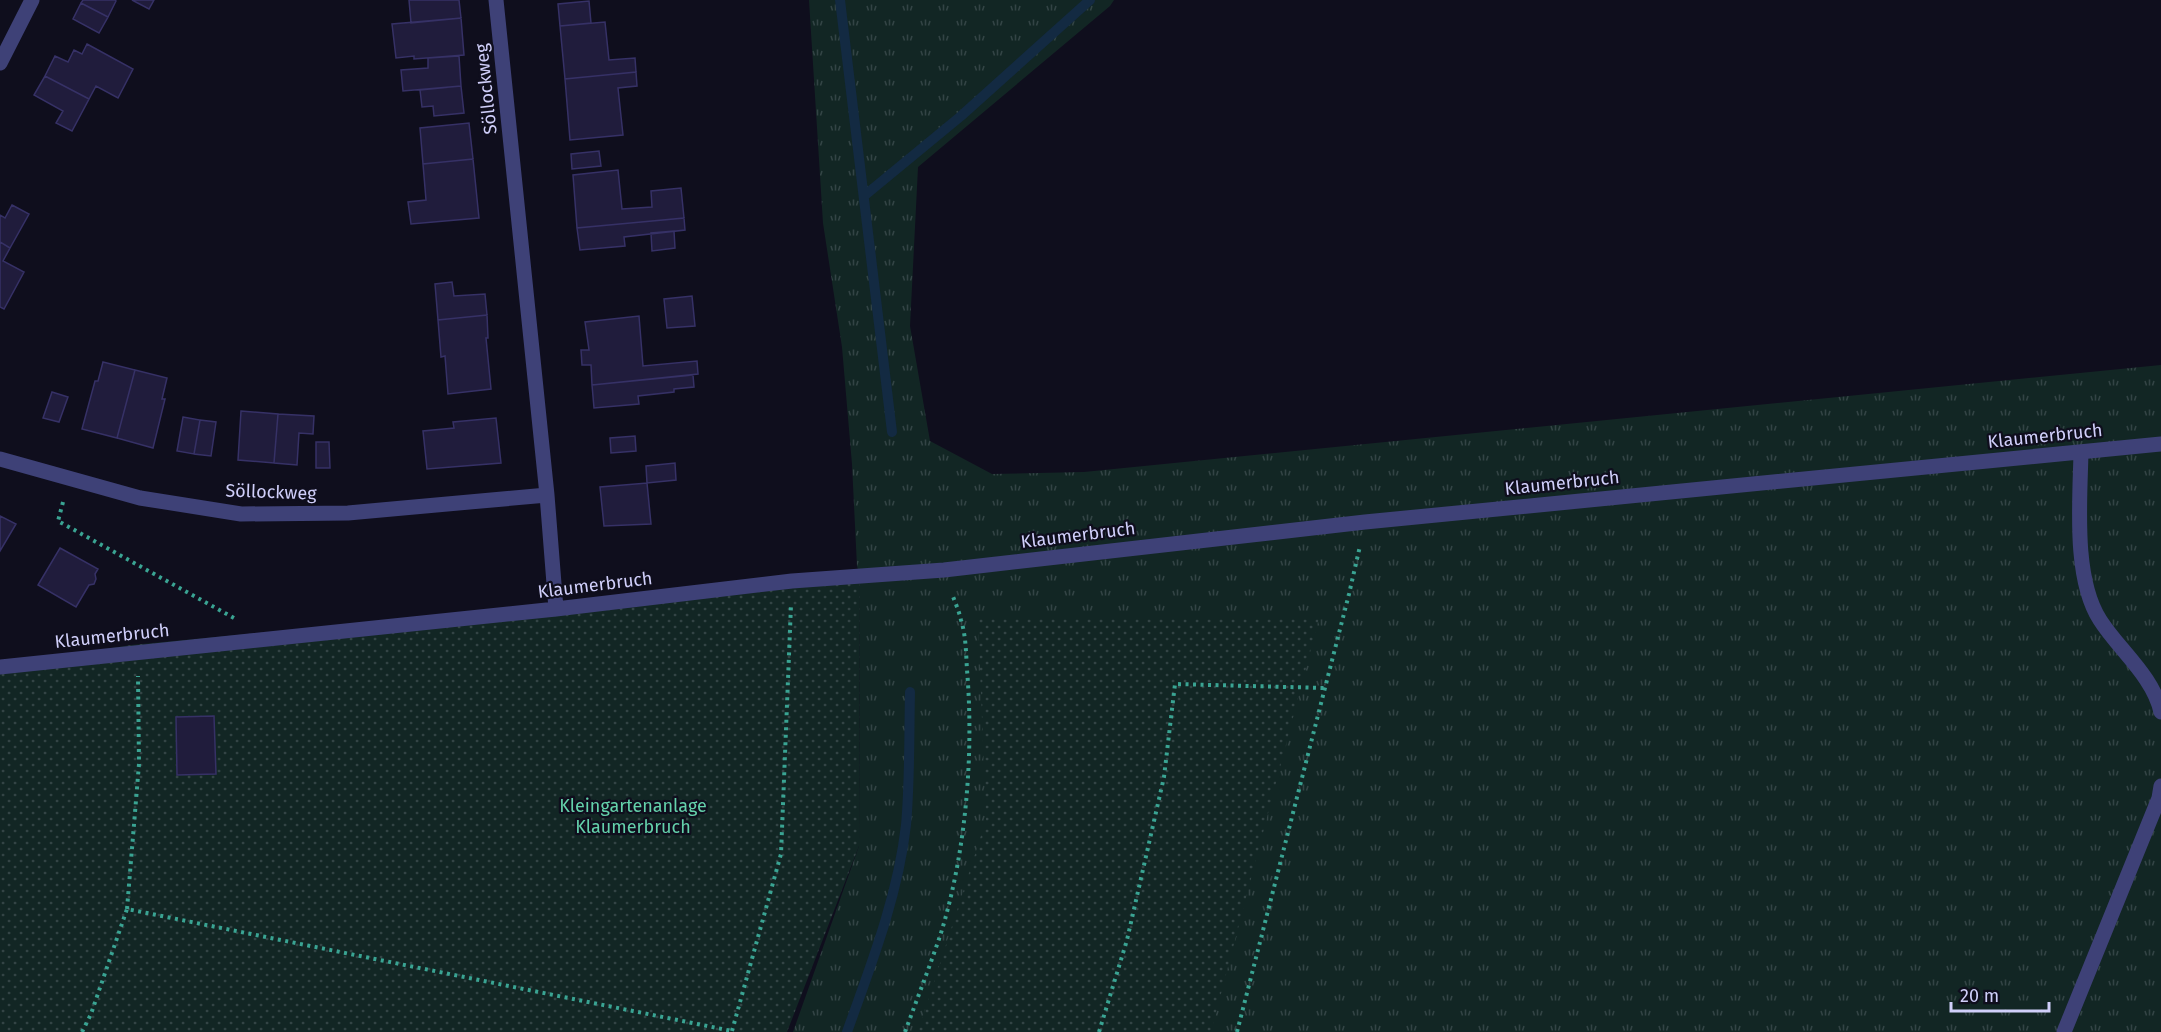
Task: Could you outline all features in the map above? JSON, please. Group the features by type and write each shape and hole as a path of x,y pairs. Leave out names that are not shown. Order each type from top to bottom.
{"street":[{"path":"0,63 32,0"},
{"name":"Söllockweg","path":"496,0 547,495 556,609"},
{"name":"Klaumerbruch","path":"0,667 556,609 792,581 944,570 1365,522 2161,444"},
{"path":"2080,452 2080,536 2086,590 2099,619 2146,679 2161,712"},
{"name":"Söllockweg","path":"0,459 140,498 241,514 348,513 547,495"},
{"path":"2064,1032 2159,798 2161,786"}],"path":[{"path":"69,478 58,521 272,639"},
{"path":"1237,1032 1349,594 1365,522"},
{"path":"905,1032 941,932 951,891 962,827 967,777 969,714 964,636 961,619 944,570"},
{"path":"127,909 732,1032 781,854 792,581"},
{"path":"82,1032 91,1014 127,909 139,764 137,653"},
{"path":"1099,1032 1127,940 1164,777 1175,684 1325,688"}],"green space":[{"path":"809,0 1114,0 1110,6 918,167 910,326 930,441 992,474 1084,472 2161,365 2161,1032 793,1032 859,846 860,577 857,566 852,464 842,347 823,223"},
{"name":"Kleingartenanlage Klaumerbruch","path":"860,577 859,846 787,1032 0,1032 0,665 131,645"},
{"path":"1319,618 1211,1032 918,1032 986,820 978,619"}],"building":[{"path":"83,0 116,1 108,17 81,3"},
{"path":"132,0 154,0 149,9"},
{"path":"409,0 459,0 461,18 411,23"},
{"path":"589,1 591,23 560,26 558,4"},
{"path":"81,3 108,17 99,33 73,19"},
{"path":"461,18 464,55 396,58 392,24"},
{"path":"605,22 609,60 635,58 636,72 565,79 560,26"},
{"path":"87,44 133,69 118,98 96,86 89,99 45,76 55,56 68,62 74,50 82,54"},
{"path":"459,56 461,86 403,91 401,70 428,68 428,58"},
{"path":"636,72 637,86 618,88 623,135 570,140 565,79"},
{"path":"45,76 89,99 72,131 56,123 63,111 34,95"},
{"path":"461,86 464,113 434,116 433,106 422,107 420,90"},
{"path":"469,123 473,159 423,164 420,128"},
{"path":"599,151 601,166 572,169 571,154"},
{"path":"473,159 479,218 411,224 408,202 426,200 423,164"},
{"path":"618,170 622,209 652,207 651,191 681,188 684,218 577,228 573,175"},
{"path":"12,205 29,214 10,248 0,242 0,215 5,218"},
{"path":"684,218 685,230 624,237 625,246 580,250 577,228"},
{"path":"674,231 675,248 652,251 651,233"},
{"path":"0,242 10,248 3,261 24,272 4,309 0,307"},
{"path":"452,282 454,296 485,294 487,315 438,320 435,284"},
{"path":"692,296 695,326 667,328 664,299"},
{"path":"487,315 488,338 486,338 491,389 448,394 445,356 441,357 438,320"},
{"path":"639,316 643,366 697,361 698,374 592,385 591,365 582,365 581,350 589,350 585,322"},
{"path":"103,362 135,370 117,438 82,429 95,381 98,381"},
{"path":"135,370 167,378 162,399 165,399 153,448 117,438"},
{"path":"693,375 694,387 638,396 639,404 594,408 592,385"},
{"path":"52,392 68,397 59,422 43,418"},
{"path":"241,411 278,414 274,463 238,460"},
{"path":"278,414 314,416 313,434 299,433 297,465 274,463"},
{"path":"183,417 200,420 194,454 177,451"},
{"path":"496,418 501,463 427,469 423,431 454,428 453,422"},
{"path":"200,420 216,422 211,456 194,454"},
{"path":"635,436 636,451 611,453 610,438"},
{"path":"316,442 329,442 330,468 316,468"},
{"path":"675,463 676,480 647,483 646,466"},
{"path":"647,483 651,524 604,526 600,487"},
{"path":"0,516 16,524 0,551"},
{"path":"60,548 98,569 94,584 89,585 76,607 38,585"},
{"path":"214,716 216,774 177,775 176,717"}],"waterway":[{"path":"840,0 892,432"},
{"path":"864,196 961,116 1090,0"},
{"path":"847,1032 890,904 902,852 908,792 910,692"}]}
